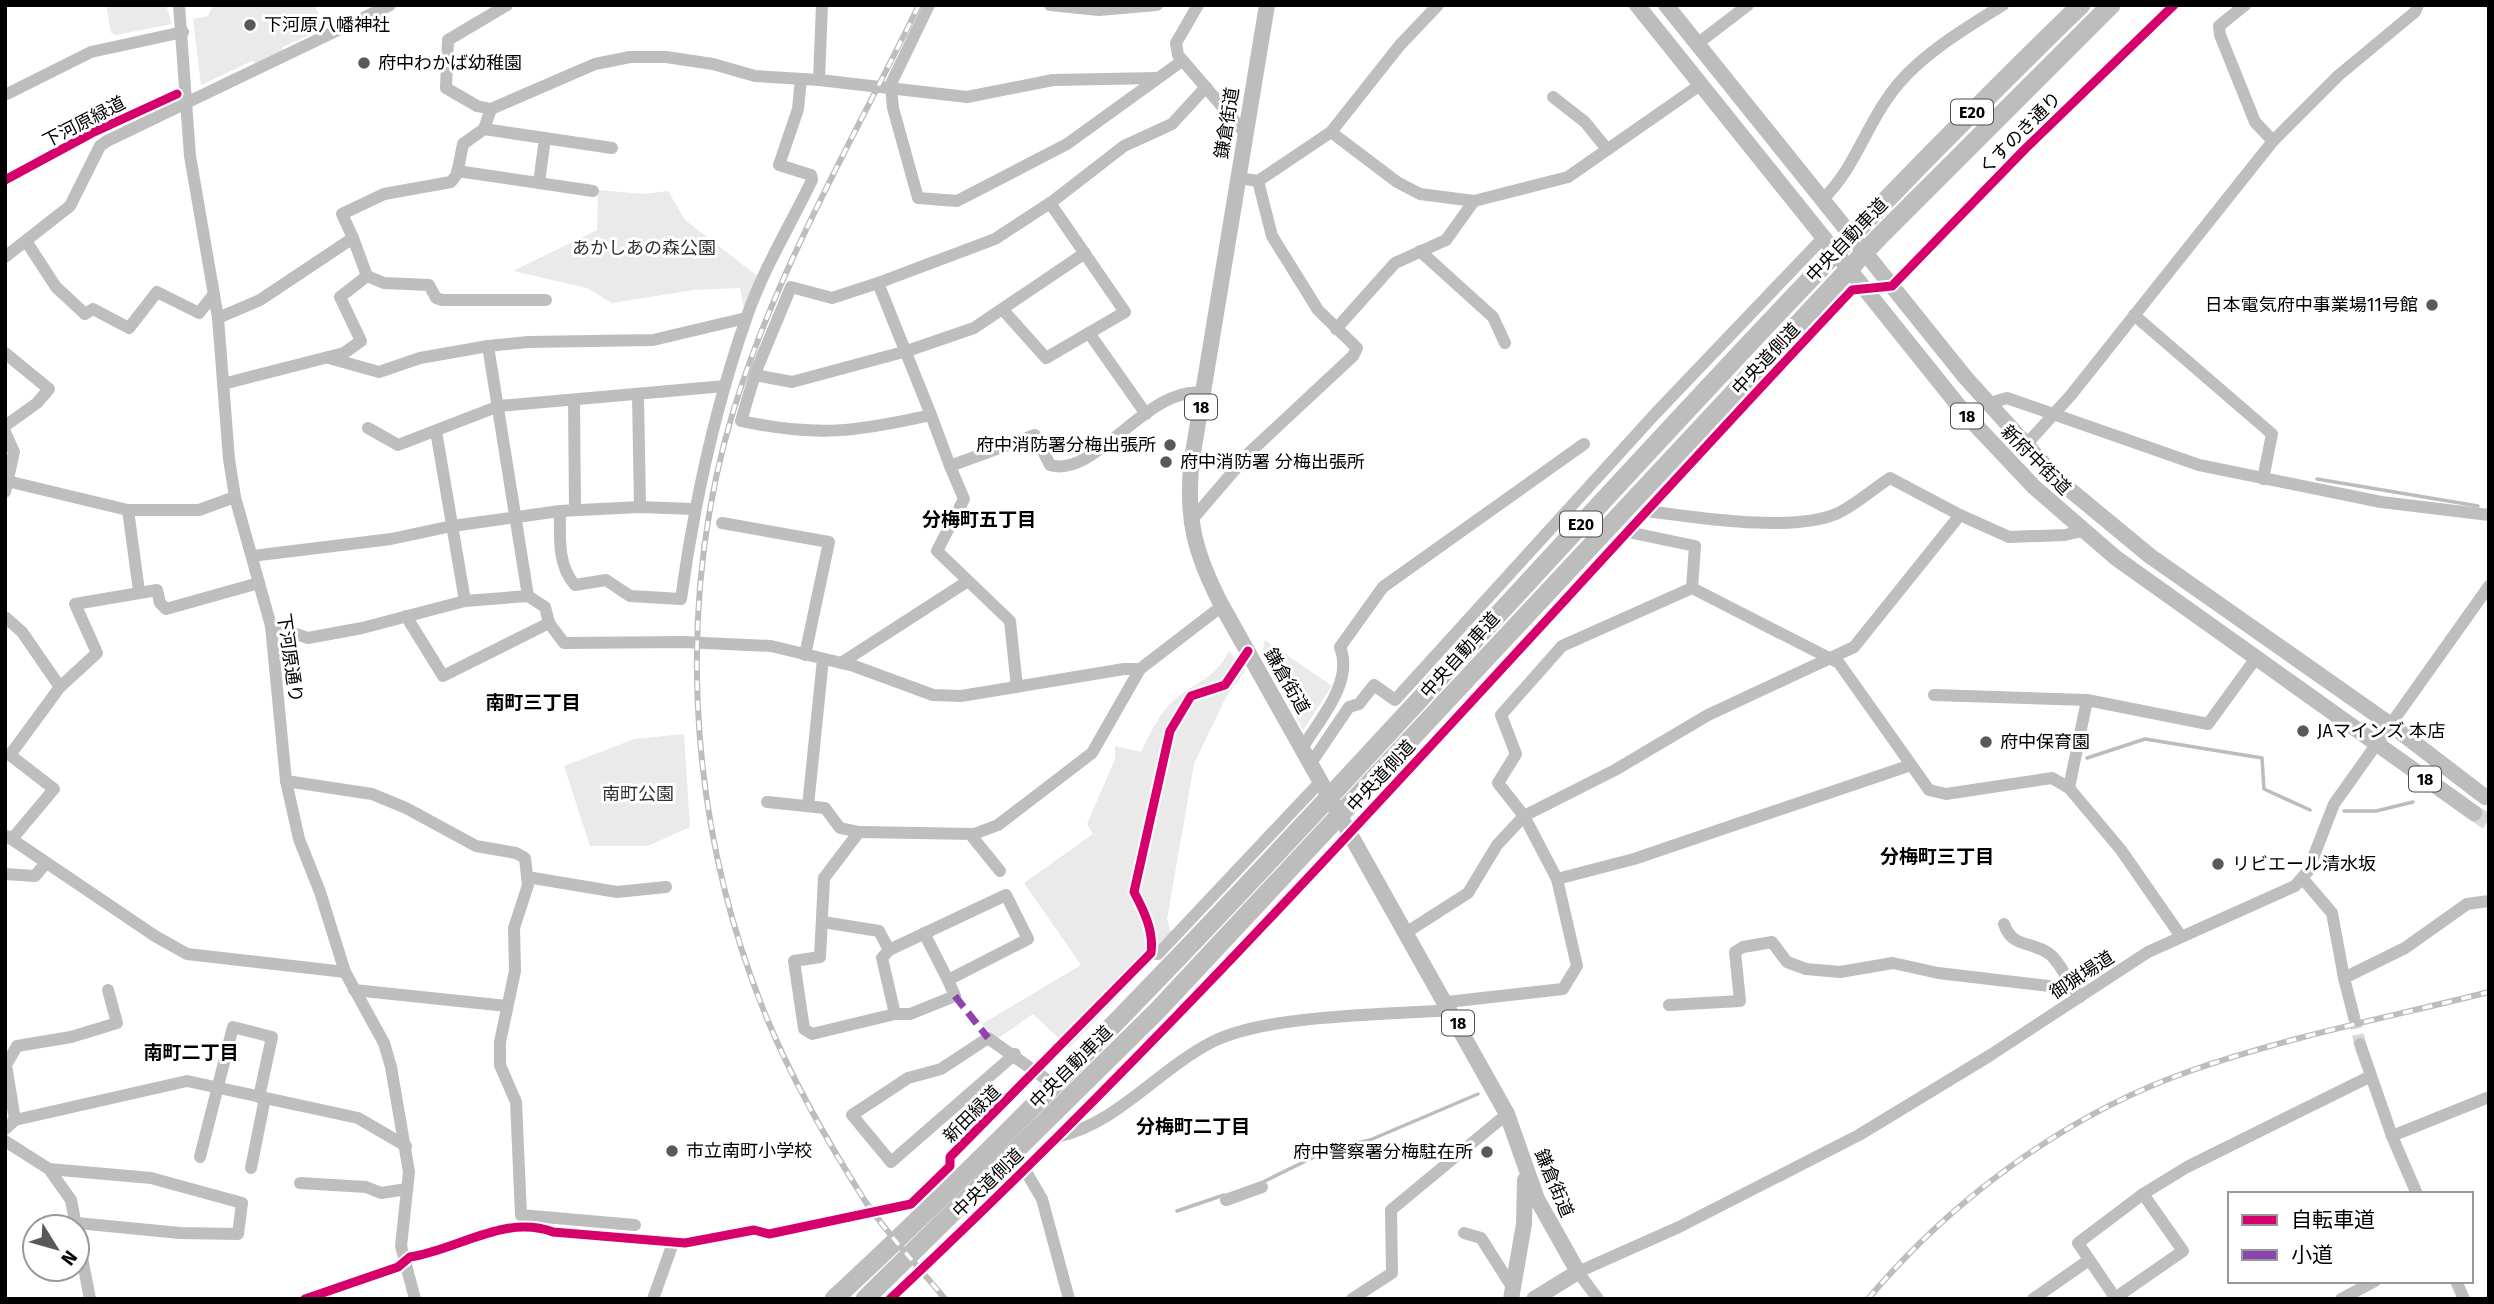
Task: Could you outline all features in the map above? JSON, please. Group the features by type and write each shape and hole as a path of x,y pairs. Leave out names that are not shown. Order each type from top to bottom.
{"highway":[{"name":"中央自動車道","path":"834,1299 1142,997 1865,220 2081,5"},
{"name":"中央自動車道","path":"865,1299 1157,1011 1879,237 2110,5"}],"main road":[{"name":"鎌倉街道","path":"1267,5 1188,494 1190,522 1199,559 1222,606 1449,1006 1507,1114 1524,1168 1547,1219 1578,1272"},
{"name":"新府中街道","path":"1637,5 1975,426 2034,487 2082,531 2256,659 2474,813"},
{"name":"新府中街道","path":"1666,5 1987,404 2058,480 2120,534 2391,725 2485,797"},
{"name":"18","path":"1513,1294 1524,1224 1524,1168"},
{"path":"1534,1299 1578,1272"}],"street":[{"name":"下河原通り","path":"179,5 190,156 218,318 235,496 271,625 286,781 299,839 320,892 345,972 384,1043 409,1172 401,1246 415,1299"},
{"path":"5,257 70,206 100,146 186,101 390,5"},
{"path":"819,80 822,5"},
{"path":"929,5 890,88 918,198 957,201 1067,144 1182,61"},
{"path":"1050,5 1099,10 1157,5"},
{"path":"1198,5 1176,43 1182,61 1245,132"},
{"path":"1238,178 1258,181 1331,132 1400,45 1438,5"},
{"path":"1697,44 1748,5"},
{"path":"1822,200 1849,167 1867,128 1899,83 1935,52 2003,5"},
{"name":"くすのき通り","path":"1892,286 2025,149 2174,5"},
{"path":"2245,5 2219,26 2220,35 2255,122 2273,141"},
{"path":"2025,446 2273,141 2339,75 2414,12 2418,5"},
{"path":"512,7 448,40 446,88 477,106 491,109 595,64 630,57 666,57 713,64 755,76 819,80 967,97 1053,80 1158,78"},
{"path":"5,95 78,57 183,32"},
{"path":"560,511 560,548 568,576 575,585 606,580 630,596 681,599 693,509 746,318 812,180 811,175 779,165 798,109 801,79"},
{"path":"1331,132 1397,182 1420,194 1474,201 1568,177 1700,85"},
{"path":"931,415 866,430 806,433 741,421 755,376 791,287 832,298 995,239 1051,203 1124,146 1172,124 1206,87"},
{"path":"1553,97 1585,122 1606,148"},
{"path":"491,109 484,130 463,144 457,171 451,182 384,194 342,214 367,276 384,284 429,285 436,298 442,300 546,300"},
{"path":"484,130 612,148"},
{"path":"539,183 545,138"},
{"path":"457,171 593,191"},
{"path":"1190,522 1251,452 1353,356 1357,348 1318,310 1269,230 1258,181"},
{"path":"1336,329 1395,263 1446,240 1474,201"},
{"path":"1003,310 1046,358 1125,312 1051,203"},
{"path":"218,318 260,300 353,238"},
{"path":"1311,763 1349,707 1359,704 1374,685 1395,700 1655,414 1823,238"},
{"path":"26,241 56,287 85,314 93,309 129,328 157,292 199,313 214,294"},
{"path":"1420,251 1493,317 1505,343"},
{"path":"755,376 792,382 907,351 974,328 1085,253"},
{"path":"223,384 271,370 329,358 345,353 361,341 340,297 367,276"},
{"path":"878,283 964,499 937,551 1010,621 1017,687"},
{"path":"1864,288 1892,286"},
{"name":"中央道側道","path":"890,1299 1084,1110 1350,832 1852,290 1864,288"},
{"path":"2134,315 2272,434 2263,479"},
{"path":"329,358 379,372 420,358 488,346 528,342 653,340 746,318"},
{"path":"1089,333 1146,414"},
{"path":"488,346 528,596"},
{"path":"5,353 50,389 37,403 5,426"},
{"path":"368,428 398,445 499,406 726,386"},
{"path":"950,466 1035,435 1050,465 1061,468 1089,456 1178,393 1203,393"},
{"path":"638,395 640,507"},
{"path":"1987,404 2007,398 2199,465 2381,502 2489,515"},
{"path":"574,400 575,509"},
{"path":"436,430 465,601"},
{"path":"5,432 14,452 6,487 128,510 199,510 235,496"},
{"path":"1303,747 1332,701 1344,673 1344,657 1340,647 1383,587 1584,444"},
{"path":"1646,512 1722,520 1793,521 1835,514 1890,478 2009,537 2065,535 2082,531"},
{"path":"253,555 391,539 452,526 575,509 693,509"},
{"path":"128,510 139,591"},
{"path":"1407,932 1468,893 1497,845 1524,816 1615,770 1708,715 1854,647 1960,515"},
{"path":"722,523 830,542 805,654"},
{"path":"1628,532 1695,546 1692,588"},
{"path":"841,663 968,581"},
{"path":"259,583 166,609 157,590 75,604 97,653 60,687 10,755 54,789 9,837 155,936 187,954 345,972"},
{"path":"2354,1017 2332,913 2303,879 2334,804 2489,586"},
{"path":"1692,588 1833,659 1929,790 1945,794 2052,778 2069,788 2121,850 2180,935"},
{"path":"1056,1137 1086,1130 1191,1054 1218,1040 1258,1027 1449,1006 1563,989 1577,966 1557,879 1524,816 1498,783 1516,754 1501,715 1562,646 1692,588"},
{"path":"271,625 308,638 465,601 528,596 545,607 549,624 565,643 691,642 771,646 841,663 933,695 961,696 1124,669 1140,669"},
{"path":"767,802 825,808 840,828 859,832 970,834 998,825 1092,753 1140,669 1222,606"},
{"path":"406,616 443,676 549,624"},
{"path":"5,617 22,632 60,687"},
{"path":"808,806 823,659"},
{"path":"1934,695 2087,700 2208,724 2256,659"},
{"path":"2069,788 2087,700"},
{"path":"1557,879 1634,859 1911,765"},
{"path":"286,781 372,794 406,808 476,846 516,853 525,858 528,885 514,929 515,971 499,1042 500,1065 516,1102 521,1215 635,1225"},
{"path":"1151,953 1158,954 1321,781"},
{"path":"859,832 824,878 824,922 820,957 794,961 804,1029 812,1034 895,1014 910,1014 956,996 924,933"},
{"path":"970,834 1000,871"},
{"path":"5,874 35,876 46,863"},
{"path":"527,877 617,892 666,887"},
{"name":"御猟場道","path":"1578,1272 1688,1223 1859,1135 2077,993 2180,935 2287,890 2303,879"},
{"path":"895,1014 882,958 889,950 1006,895 1028,939 948,980"},
{"path":"2344,978 2405,948 2467,904 2489,901"},
{"path":"824,922 879,931 889,950"},
{"path":"2004,924 2007,933 2017,942 2049,953 2077,993"},
{"path":"1669,1006 1740,1000 1735,952 1742,947 1772,942 1787,962 1806,969 1840,972 1893,962 1938,973 2077,993"},
{"path":"108,990 117,1023 71,1037 17,1046 6,1065 10,1125 187,1081 358,1118 405,1146"},
{"path":"354,990 507,1006"},
{"path":"200,1157 233,1027 272,1037 251,1168"},
{"path":"1015,1054 891,1162 852,1115 908,1078 941,1069 988,1038 1015,1054 1084,1110"},
{"path":"2360,1044 2369,1077 2416,1192"},
{"path":"2143,1194 2183,1251 2115,1298 2078,1243 2143,1194 2187,1167 2369,1077"},
{"path":"2392,1136 2489,1097"},
{"path":"1352,1299 1392,1273 1391,1210 1507,1114"},
{"path":"5,1141 49,1169 71,1200 74,1213"},
{"path":"49,1169 151,1178 242,1203 238,1234 180,1233 91,1224"},
{"path":"1025,1170 1042,1199 1069,1299"},
{"path":"300,1183 366,1187 381,1193 407,1189"},
{"path":"1226,1200 1262,1187"},
{"path":"1464,1233 1481,1238 1513,1294"},
{"path":"653,1299 673,1242"},
{"path":"2033,1299 2089,1260"},
{"path":"1578,1272 1591,1296"},
{"path":"2342,1299 2371,1283"},
{"path":"2457,1283 2464,1299"}],"green space":[{"path":"106,5 166,5 172,24 116,35 111,33"},
{"path":"213,5 314,5 326,27 283,47 282,53 260,67 252,61 201,85 193,19 208,16"},
{"name":"あかしあの森公園","path":"598,190 644,194 668,191 685,220 760,278 744,308 740,288 694,290 612,303 587,288 513,271 597,230"},
{"path":"1265,640 1332,686 1303,730 1262,653"},
{"path":"1229,651 1245,671 1226,697 1194,764 1167,919 1173,939 1069,1048 1033,1014 997,1039 982,1024 1081,965 1024,883 1093,834 1087,824 1115,759 1115,746 1141,752 1168,706 1210,675"},
{"name":"南町公園","path":"684,734 690,827 648,846 590,846 564,766 634,739"}],"waterway":[{"path":"2317,479 2478,506"},
{"path":"2087,758 2145,739 2262,758 2264,789 2310,810"},
{"path":"2344,811 2376,811 2413,802"},
{"path":"1261,1183 1330,1149 1370,1140 1478,1094"},
{"path":"1177,1211 1224,1195"}],"tunnel":[{"path":"2474,813 2489,823"},
{"path":"2354,1017 2360,1044"}],"railway":[{"path":"919,5 802,237 743,381 720,459 705,540 698,621 698,703 705,785 719,866 740,945 768,1021 813,1113 865,1201 945,1299"},
{"path":"1868,1299 1936,1227 1974,1194 2056,1136 2144,1089 2190,1071 2301,1038 2489,992"}],"marked path":[{"path":"955,996 988,1038"}],"cycle path":[{"path":"890,1299 1016,1178 1260,929 1852,290 1892,286 2025,149 2174,5"},
{"name":"下河原緑道","path":"5,180 92,133 177,94"},
{"name":"新田緑道","path":"305,1299 398,1267 410,1257 517,1227 685,1243 754,1230 769,1234 911,1204 950,1166 950,1157 1151,953 1150,929 1134,892 1170,731 1191,696 1225,685 1248,651"}],"place":[{"name":"下河原八幡神社","path":"250,25"},
{"name":"府中わかば幼稚園","path":"364,63"},
{"name":"日本電気府中事業場11号館","path":"2432,305"},
{"name":"府中消防署分梅出張所","path":"1170,445"},
{"name":"府中消防署 分梅出張所","path":"1166,462"},
{"name":"JAマインズ 本店","path":"2303,731"},
{"name":"府中保育園","path":"1986,742"},
{"name":"リビエール清水坂","path":"2218,864"},
{"name":"市立南町小学校","path":"672,1151"},
{"name":"府中警察署分梅駐在所","path":"1487,1152"}],"district":[{"name":"分梅町五丁目","path":"979,519"},
{"name":"南町三丁目","path":"533,702"},
{"name":"分梅町三丁目","path":"1937,856"},
{"name":"南町二丁目","path":"191,1052"},
{"name":"分梅町二丁目","path":"1193,1126"}]}
